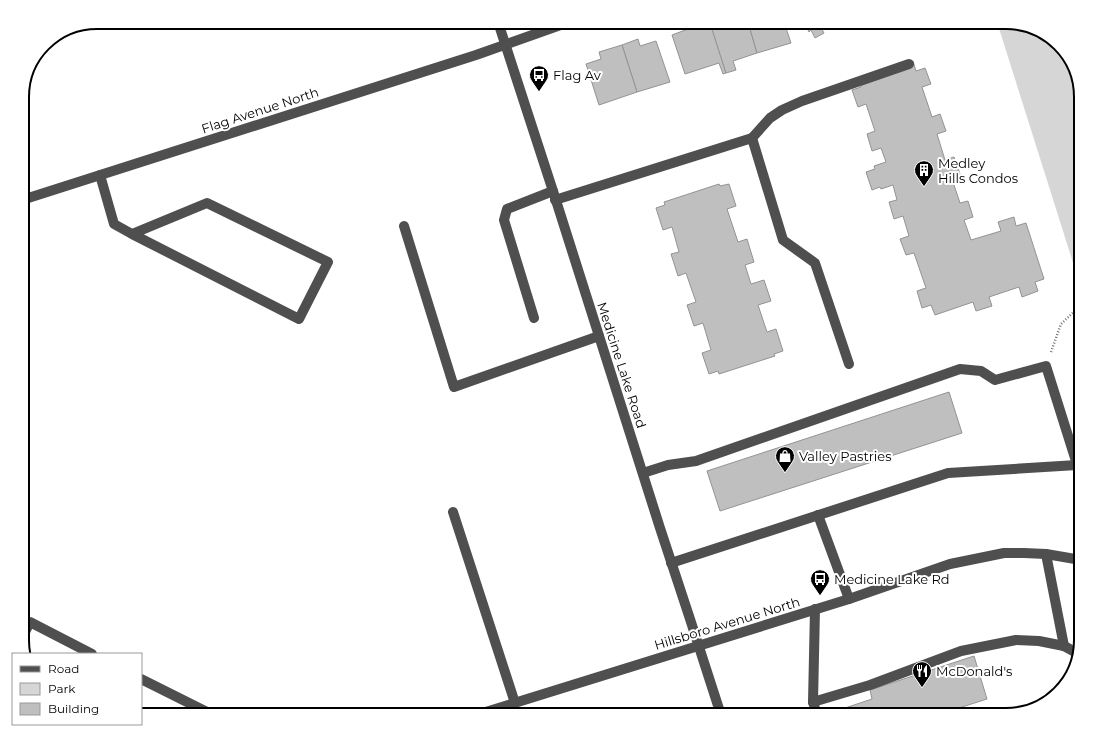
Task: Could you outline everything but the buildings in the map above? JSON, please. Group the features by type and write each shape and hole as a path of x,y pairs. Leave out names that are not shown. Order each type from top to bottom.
{"street":[{"name":"Medicine Lake Road","path":"500,29 719,708"},
{"name":"Flag Avenue North","path":"29,198 476,55 549,29"},
{"path":"534,318 504,220 507,209 752,138 770,118 782,110 802,101 908,64"},
{"path":"752,138 784,240 815,263 849,364"},
{"path":"100,175 114,224 132,234 299,319 328,262 207,203 132,234"},
{"path":"404,226 454,387 599,336"},
{"path":"643,473 668,465 696,461 960,369 980,371 995,380 1046,366 1074,455"},
{"path":"671,563 948,473 1074,465"},
{"path":"453,512 516,703"},
{"path":"818,515 848,599"},
{"name":"Hillsboro Avenue North","path":"499,708 848,599 950,564 1004,553 1024,552 1074,559"},
{"path":"1046,554 1064,646"},
{"path":"815,609 813,702 815,708"},
{"path":"29,624 30,622 90,653"},
{"path":"813,702 870,685 962,651 1016,640 1064,646 1073,651"},
{"path":"142,680 199,708"}],"path":[{"path":"1046,366 1061,324 1074,312"}],"green space":[{"path":"999,29 1024,31 1044,40 1057,52 1065,63 1072,79 1074,97 1074,266"}],"place":[{"name":"Flag Av","path":"539,92"},
{"name":"Medley Hills Condos","path":"924,187"},
{"name":"Valley Pastries","path":"785,473"},
{"name":"Medicine Lake Rd","path":"820,596"},
{"name":"McDonald's","path":"922,688"}]}
